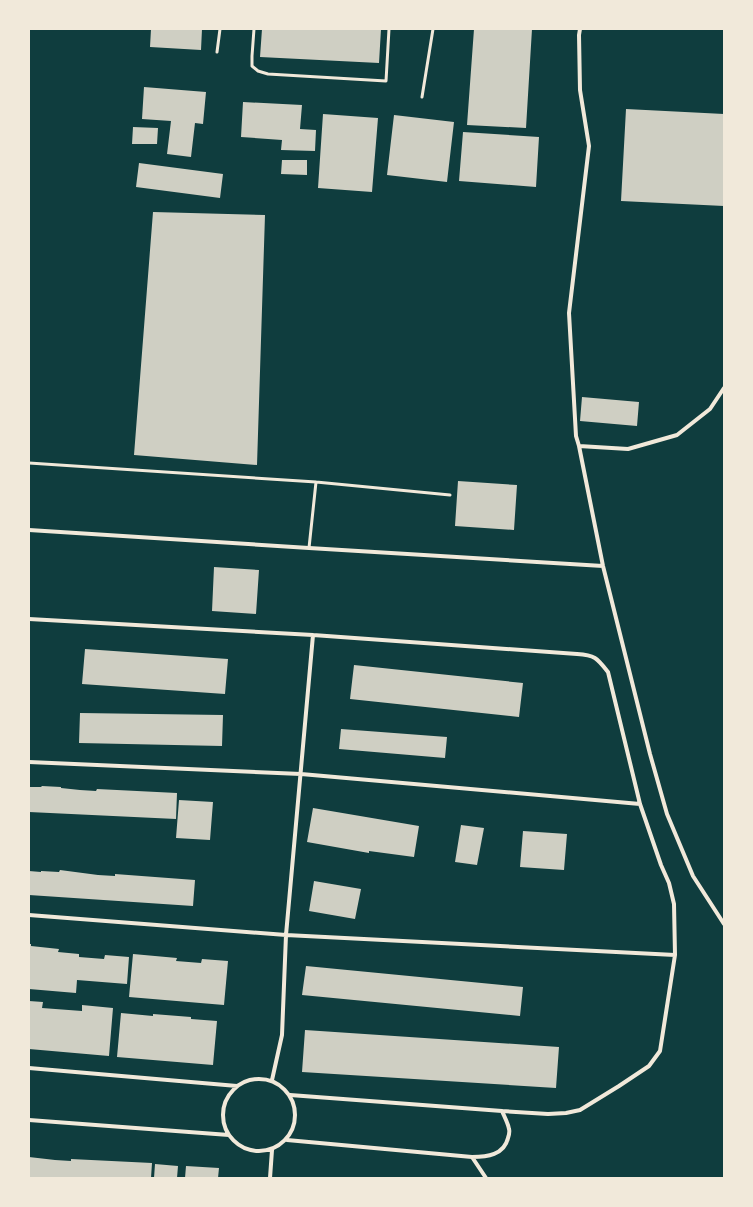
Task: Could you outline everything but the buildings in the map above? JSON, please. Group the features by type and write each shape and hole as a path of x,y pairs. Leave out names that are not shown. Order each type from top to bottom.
{"street":[{"path":"580,29 580,90 589,146 569,313 576,436 603,566 650,754 667,814 693,876 724,924"},
{"path":"579,446 628,449 676,435 710,409 724,388"},
{"path":"29,530 603,566"},
{"path":"29,619 313,635 589,655 598,659 608,672 640,804 661,865 669,883 674,904 675,955 660,1051 649,1066 580,1110 566,1113 548,1114 290,1095"},
{"path":"272,1080 282,1035 286,934 313,635"},
{"path":"29,762 301,774 640,804"},
{"path":"29,915 286,934 675,955"},
{"path":"29,1068 237,1086"},
{"path":"247,1080 272,1080 282,1086 290,1095 295,1106 296,1118 293,1129 287,1140 272,1150 244,1149 235,1143 228,1135 224,1126 222,1115 224,1104 229,1094 237,1086 247,1080"},
{"path":"287,1140 484,1157 493,1155 500,1151 505,1146 507,1141 510,1130 502,1111"},
{"path":"29,1120 228,1135"},
{"path":"270,1178 272,1150"},
{"path":"472,1157 486,1178"}],"lane":[{"path":"217,52 220,29"},
{"path":"254,29 252,66 258,71 268,74 386,81 389,29"},
{"path":"422,97 433,29"},
{"path":"29,463 316,482 450,495"},
{"path":"309,548 316,482"}]}
